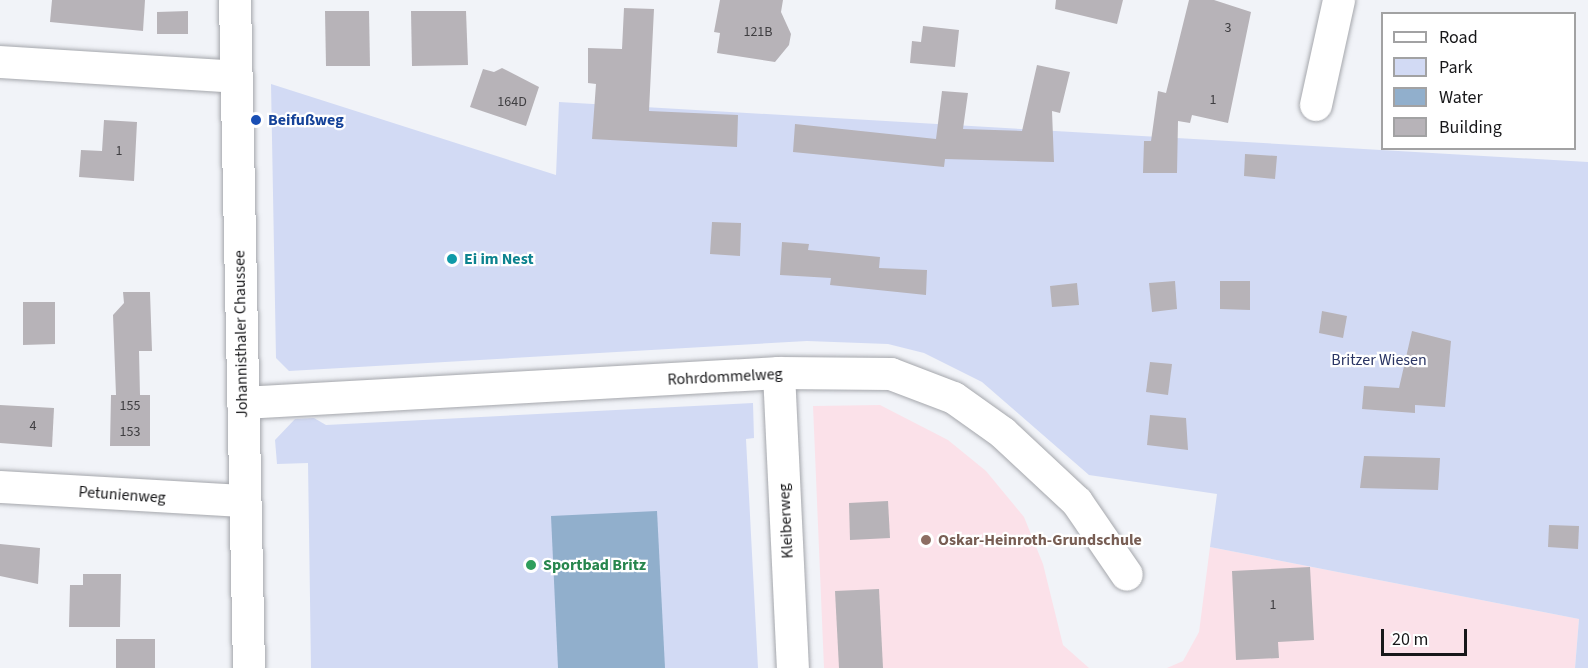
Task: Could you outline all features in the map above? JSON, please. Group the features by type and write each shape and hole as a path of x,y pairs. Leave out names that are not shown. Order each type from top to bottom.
{"street":[{"name":"Johannisthaler Chaussee","path":"235,0 249,668"},
{"path":"1316,105 1338,0"},
{"path":"0,62 236,77"},
{"name":"Rohrdommelweg","path":"243,403 779,373 891,374 954,398 1003,433 1077,502 1127,575"},
{"name":"Kleiberweg","path":"779,373 793,668"},
{"name":"Petunienweg","path":"0,487 244,501"}],"shaded area":[{"name":"Oskar-Heinroth-Grundschule","path":"880,405 948,440 986,471 1024,517 1043,564 1063,645 1089,668 824,668 813,406"},
{"path":"1210,547 1579,619 1575,668 1167,668 1183,661 1199,632"}],"green space":[{"name":"Britzer Wiesen","path":"271,84 556,175 559,102 1588,162 1588,668 1575,668 1579,619 1210,547 1217,494 1089,475 982,382 924,353 888,344 807,341 289,371 276,358"},
{"name":"Sportbad Britz","path":"753,403 754,438 746,439 758,668 311,668 308,463 277,464 275,440 295,419 314,418 326,425"}],"water":[{"path":"657,511 665,668 558,668 551,516"}],"building":[{"path":"52,0 145,0 143,31 50,22"},
{"path":"720,0 783,0 781,12 791,34 789,45 775,62 717,53 720,33 714,32"},
{"path":"1056,0 1123,0 1117,24 1055,9"},
{"path":"1189,0 1214,0 1251,12 1228,123 1192,115 1190,123 1178,121 1177,173 1143,173 1144,141 1151,141 1158,91 1166,93"},
{"path":"624,8 654,9 649,111 738,115 737,147 592,139 596,84 588,83 588,48 622,49"},
{"path":"188,11 188,34 157,34 157,12"},
{"path":"325,11 369,11 370,66 326,66"},
{"path":"411,11 466,11 468,65 412,66"},
{"path":"923,26 959,30 955,67 910,63 912,41 921,42"},
{"path":"1037,65 1070,72 1060,113 1052,111 1054,162 945,159 944,167 793,152 795,124 936,139 942,91 968,93 963,129 1022,131"},
{"path":"502,68 539,87 526,126 470,107 483,69 494,72"},
{"path":"104,120 137,122 134,181 79,177 81,150 102,151"},
{"path":"1245,154 1277,156 1275,179 1244,176"},
{"path":"712,222 741,223 740,256 710,254"},
{"path":"782,242 809,244 808,250 880,257 879,268 927,270 926,295 830,285 831,278 780,275"},
{"path":"1175,281 1177,309 1152,312 1149,283"},
{"path":"1220,281 1250,281 1250,310 1220,309"},
{"path":"1077,283 1079,305 1052,307 1050,286"},
{"path":"123,292 150,292 152,351 139,351 140,395 150,395 150,446 110,446 111,395 116,395 113,315 124,303"},
{"path":"23,302 55,302 55,344 23,345"},
{"path":"1322,311 1347,316 1343,338 1319,333"},
{"path":"1412,331 1451,341 1445,407 1415,405 1415,413 1362,409 1364,386 1399,388"},
{"path":"1150,362 1172,364 1168,395 1146,392"},
{"path":"0,405 54,408 52,447 0,443"},
{"path":"1150,415 1186,418 1188,450 1147,445"},
{"path":"1364,456 1440,458 1438,490 1360,488"},
{"path":"888,501 890,538 850,540 849,503"},
{"path":"1549,525 1579,526 1578,549 1548,547"},
{"path":"0,544 40,548 38,584 0,576"},
{"path":"1310,567 1314,640 1278,642 1279,658 1236,660 1232,571"},
{"path":"83,574 121,574 120,627 69,627 70,585 83,585"},
{"path":"879,589 883,668 839,668 835,591"},
{"path":"116,639 155,639 155,668 116,668"}],"place":[{"name":"Beifußweg","path":"256,120"},
{"name":"Ei im Nest","path":"452,259"},
{"name":"Oskar-Heinroth-Grundschule","path":"926,540"},
{"name":"Sportbad Britz","path":"531,565"}]}
